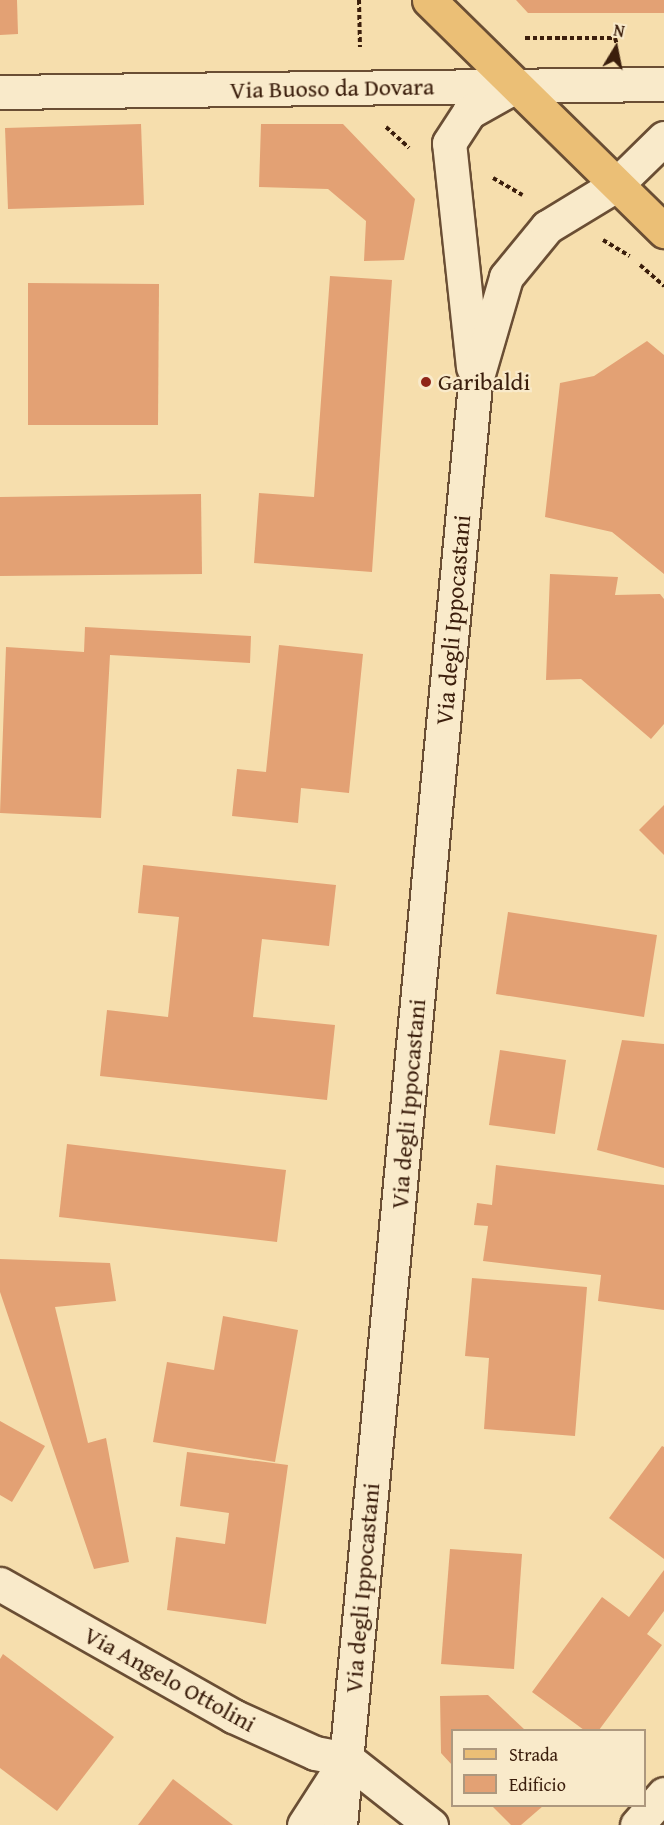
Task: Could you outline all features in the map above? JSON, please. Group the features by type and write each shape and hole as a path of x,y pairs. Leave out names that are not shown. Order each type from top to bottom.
{"main road":[{"path":"429,0 664,231"}],"street":[{"name":"Via Buoso da Dovara","path":"0,92 664,84"},
{"name":"Via degli Ippocastani","path":"475,384 449,143 470,112 515,87"},
{"path":"616,185 664,138"},
{"name":"Via degli Ippocastani","path":"340,1825 475,384 506,277 546,227 616,185"},
{"name":"Via Angelo Ottolini","path":"0,1584 233,1716 315,1753 346,1759"},
{"path":"304,1825 346,1759 431,1825"},
{"path":"637,1825 664,1794"}],"path":[{"path":"381,122 435,172 484,174 631,257 664,286"}],"building":[{"path":"0,0 17,0 18,34 0,35"},
{"path":"516,0 664,0 664,13 528,13"},
{"path":"141,124 144,205 8,209 5,128"},
{"path":"261,124 343,124 415,199 404,260 364,261 366,221 328,189 259,187"},
{"path":"330,276 392,280 372,572 254,563 259,493 314,497"},
{"path":"28,283 159,284 158,425 28,425"},
{"path":"647,341 664,355 664,574 612,532 545,517 560,383 594,376"},
{"path":"201,494 202,574 0,576 0,497"},
{"path":"550,574 618,577 615,595 660,594 664,599 664,724 651,739 581,679 546,680"},
{"path":"85,627 251,636 250,663 110,655 101,818 0,813 6,647 84,652"},
{"path":"279,645 363,654 349,793 301,788 298,823 232,816 237,769 266,772"},
{"path":"664,805 664,855 639,830"},
{"path":"143,865 336,885 329,946 262,939 253,1017 335,1025 327,1100 100,1076 107,1010 168,1017 179,917 138,913"},
{"path":"508,912 657,935 644,1017 496,994"},
{"path":"622,1040 664,1044 664,1168 597,1150"},
{"path":"500,1050 566,1060 555,1134 489,1125"},
{"path":"67,1144 286,1170 277,1242 59,1217"},
{"path":"496,1165 664,1185 664,1310 598,1301 601,1275 483,1261 488,1226 474,1225 477,1203 492,1205"},
{"path":"0,1259 110,1263 116,1301 55,1307 88,1443 106,1438 129,1562 94,1569 0,1292"},
{"path":"472,1278 587,1287 575,1436 484,1429 489,1358 465,1356"},
{"path":"223,1316 298,1330 275,1462 153,1442 167,1362 214,1370"},
{"path":"0,1421 45,1446 12,1502 0,1495"},
{"path":"662,1446 664,1447 664,1559 609,1518"},
{"path":"187,1452 288,1465 266,1624 167,1610 176,1537 225,1544 229,1513 180,1506"},
{"path":"450,1549 522,1554 514,1669 441,1664"},
{"path":"664,1570 664,1611 647,1634 662,1645 600,1729 583,1729 532,1692 602,1597 629,1617"},
{"path":"3,1654 114,1737 57,1811 0,1768 0,1659"},
{"path":"488,1695 524,1729 451,1729 451,1764 441,1753 440,1696"},
{"path":"173,1779 233,1825 138,1825"},
{"path":"493,1807 542,1807 521,1825 511,1825"}],"place":[{"name":"Garibaldi","path":"426,382"}]}
